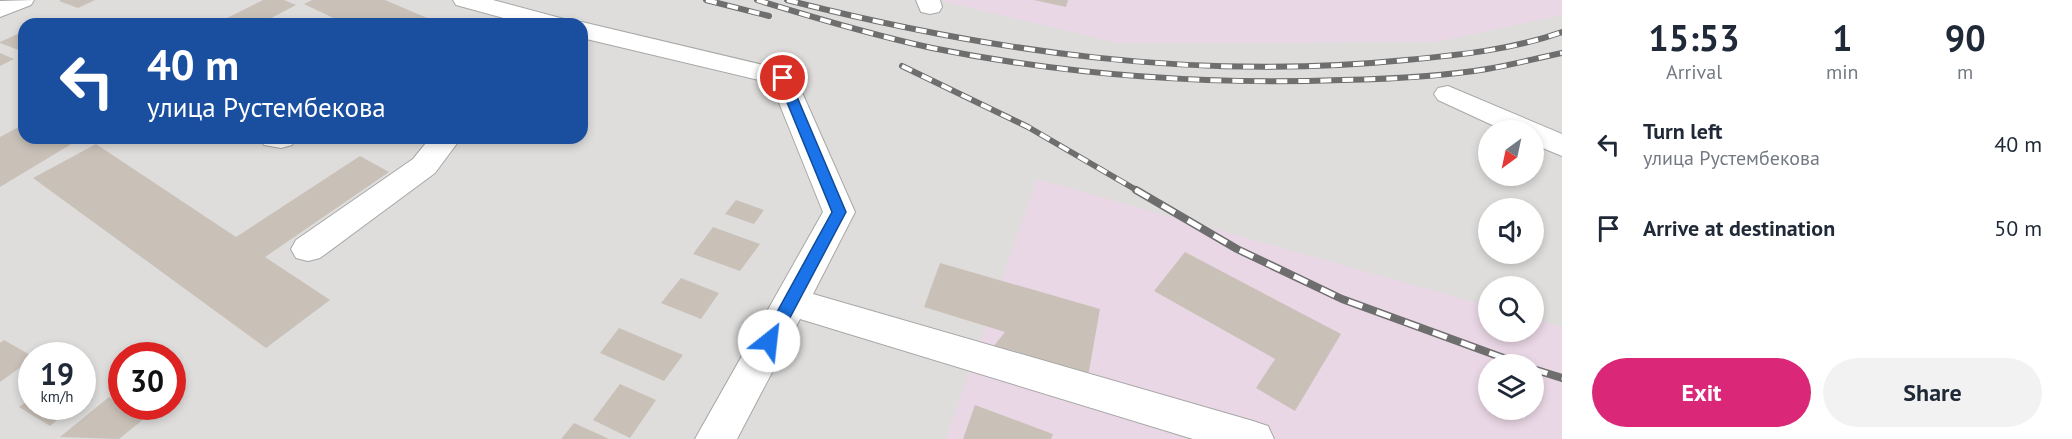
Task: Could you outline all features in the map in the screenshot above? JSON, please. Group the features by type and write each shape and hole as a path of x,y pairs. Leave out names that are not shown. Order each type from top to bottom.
{"street":[{"path":"0,10 22,0"},
{"path":"465,0 526,18"},
{"path":"588,31 783,78 839,212 716,439"},
{"path":"1448,94 1505,120"},
{"path":"1544,138 1562,146"},
{"path":"308,249 424,166 441,144"},
{"path":"790,302 1253,439"}],"shaded area":[{"path":"0,0 1562,0 1562,439 0,439"},
{"path":"937,0 1562,0 1562,15 1437,42 1119,43"},
{"path":"1037,179 1478,303 1478,342 1544,342 1544,321 1562,327 1562,439 946,439"}],"building":[{"path":"95,0 78,8 59,1"},
{"path":"263,0 284,0 296,5 271,18 227,18"},
{"path":"312,0 385,0 427,18 333,18 304,4"},
{"path":"1034,0 1068,0 1066,7"},
{"path":"18,34 18,50 0,42"},
{"path":"0,53 14,59 0,66"},
{"path":"18,127 18,144 71,144 0,187 0,137"},
{"path":"96,144 236,237 360,156 389,172 265,257 330,300 266,348 33,178"},
{"path":"736,200 764,210 754,224 725,214"},
{"path":"713,227 760,244 740,271 693,254"},
{"path":"1185,252 1341,334 1295,411 1256,388 1275,359 1154,291"},
{"path":"940,263 1100,309 1087,382 990,351 1005,332 924,307"},
{"path":"681,278 719,293 701,319 661,303"},
{"path":"619,328 683,355 664,381 600,353"},
{"path":"4,340 18,348 18,369 0,382 0,343"},
{"path":"620,384 656,400 630,438 593,420"},
{"path":"108,398 108,420 143,420 119,439 60,437 81,420 96,420 96,408"},
{"path":"975,405 1053,434 1051,439 963,439"},
{"path":"40,420 57,420 50,426"},
{"path":"574,423 609,439 561,439"}],"railway":[{"path":"706,0 769,16"},
{"path":"757,0 844,26 932,48 1034,65 1136,76 1239,81 1396,78 1487,69 1562,53"},
{"path":"787,0 941,34 1017,47 1171,64 1249,67 1327,66 1406,60 1465,54 1524,43 1562,32"},
{"path":"902,66 1028,127 1138,191"},
{"path":"1136,190 1237,249 1342,299 1493,354"},
{"path":"1544,372 1562,378"}],"route":[{"path":"769,341 839,212 783,78"}]}
